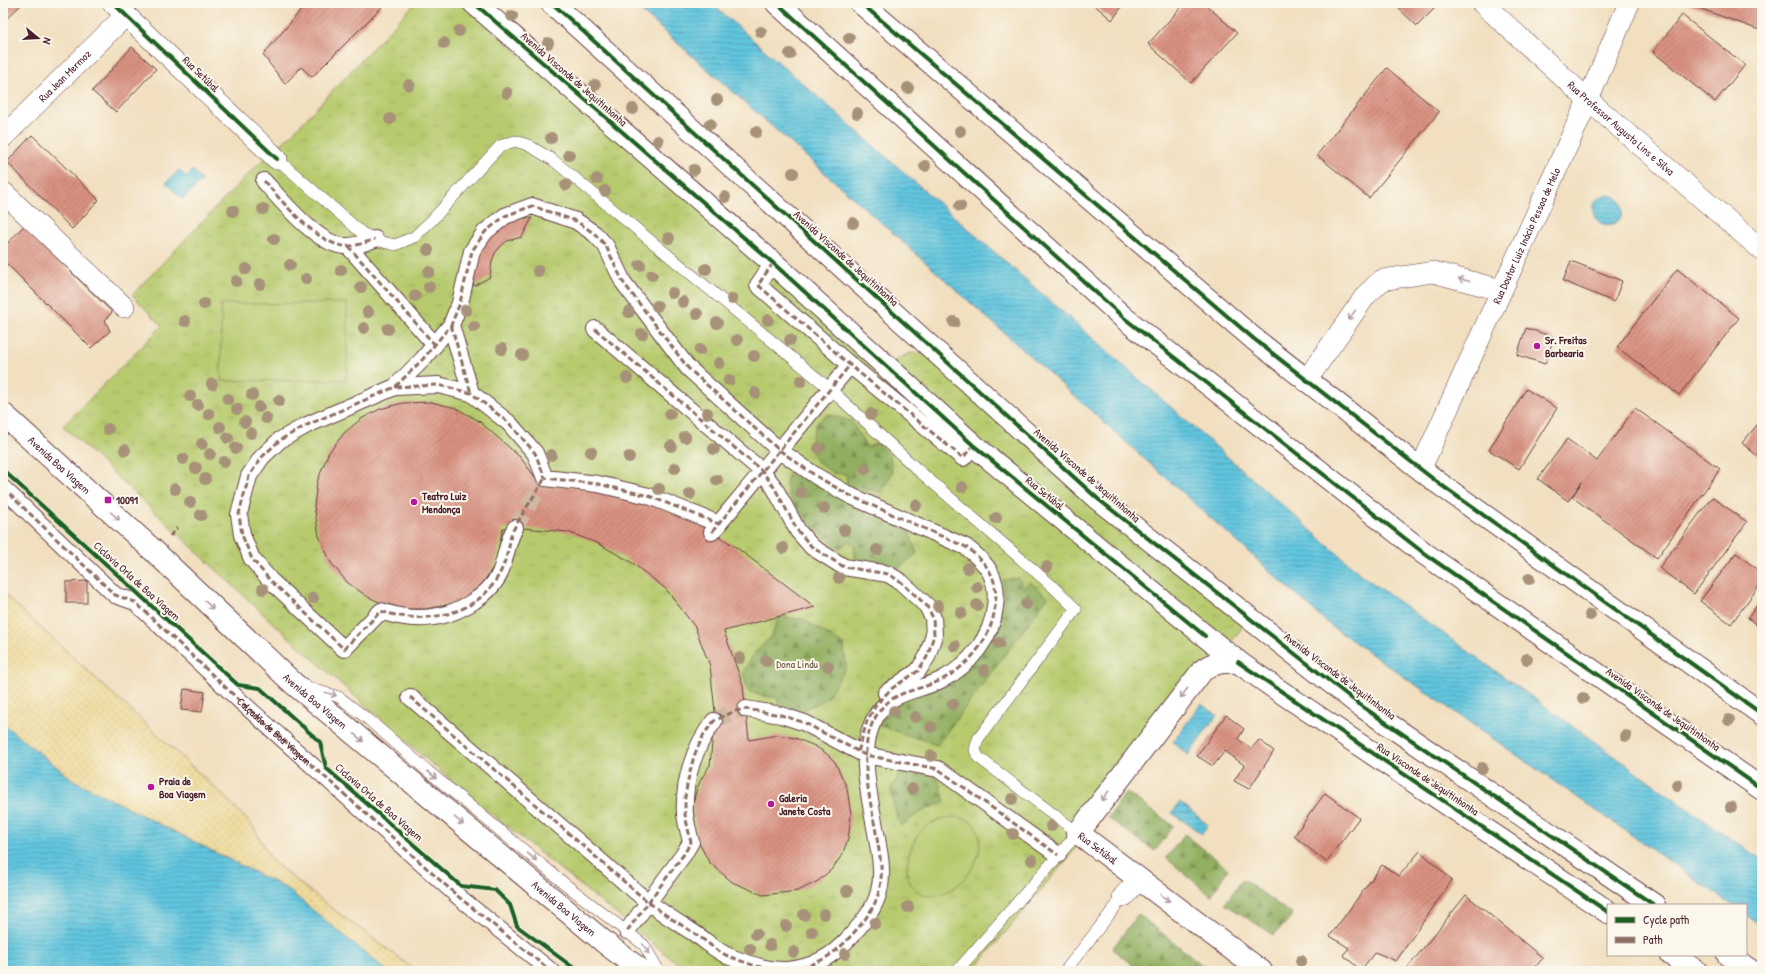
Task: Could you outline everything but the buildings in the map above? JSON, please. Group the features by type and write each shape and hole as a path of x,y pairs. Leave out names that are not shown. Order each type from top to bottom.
{"main road":[{"name":"Avenida Visconde de Jequitinhonha","path":"474,3 773,263 879,358"},
{"name":"Avenida Visconde de Jequitinhonha","path":"552,3 1098,499 1360,705 1653,904"},
{"name":"Avenida Visconde de Jequitinhonha","path":"777,3 1124,318 1425,554 1762,789"},
{"path":"861,3 1248,334 1306,381 1444,487 1762,714"},
{"name":"Rua Setúbal","path":"879,358 973,445 1205,636 1206,655 1202,671"},
{"name":"Avenida Boa Viagem","path":"3,414 155,552 293,683 609,946 642,971"},
{"name":"Rua Visconde de Jequitinhonha","path":"1205,636 1238,662 1607,911"},
{"name":"Rua Setúbal","path":"1238,662 1226,661 1210,664 1202,671 1078,833 1262,971"},
{"path":"1674,956 1696,971"},
{"path":"1729,956 1751,971"}],"street":[{"name":"Rua Professor Augusto Lins e Silva","path":"1482,3 1588,100 1762,250"},
{"name":"Rua Doutor Luiz Inácio Pessoa de Melo","path":"1421,468 1588,100 1629,3"},
{"name":"Rua Jean Mermoz","path":"3,137 119,9"},
{"name":"Rua Setúbal","path":"119,9 277,159"},
{"path":"264,181 314,233 337,244 348,246 375,239"},
{"path":"3,192 124,307"},
{"path":"395,387 423,359 451,325 460,303 472,251 485,232 504,216 532,206 576,221 595,234 606,246 624,282 688,368 779,450 816,476 851,496 966,547 982,560 995,580 996,598 994,617 978,650 963,664 943,679 900,693 883,706 872,725 862,753"},
{"path":"348,246 435,345"},
{"path":"773,263 758,285 850,365 963,458 973,445"},
{"path":"1306,381 1366,295 1382,280 1432,272 1501,290"},
{"path":"451,325 471,393"},
{"path":"410,697 649,902 726,955 776,970 787,970 811,966 839,948 857,930 872,909 880,890 881,863 862,753 867,721 876,705 891,689 918,672 927,656 934,635 933,618 927,606 901,582 888,574 844,567 812,547 798,531 774,487 762,471 595,329"},
{"path":"515,528 511,534 504,563 497,579 485,594 467,606 447,615 411,618 396,616 381,611 344,649 270,580 252,559 242,534 239,514 249,476 262,457 276,444 301,428 395,387 438,385 471,393 509,423 535,453 545,478 598,484 649,496 715,528 850,365"},
{"name":"Calçadão de Boa Viagem","path":"3,488 115,595 135,602 238,700 460,898 551,971"},
{"path":"746,709 781,715 805,723 862,753 938,769 1058,855"},
{"path":"627,931 684,854 691,842 685,815 688,780 694,756 704,734 714,721"},
{"path":"1123,897 1139,879"}],"lane":[{"path":"277,159 362,233 395,245 414,237 431,221 500,146 515,141 528,145 553,160 830,389 918,470 1076,608 978,739 975,750 978,757 1078,833 957,971"},
{"path":"293,683 339,697 559,879 644,945 659,971"},
{"path":"1066,971 1123,897"}],"green space":[{"name":"Dona Lindu","path":"415,3 462,3 576,103 887,365 909,353 924,354 1252,614 1096,824 973,971 687,971 479,804 413,748 274,624 63,426 162,326 132,295 254,168 289,137"},
{"path":"347,303 347,380 221,381 221,304"},
{"path":"827,414 851,421 867,448 877,443 890,456 892,473 882,492 871,490 858,492 847,484 846,474 833,473 815,460 810,443 816,424"},
{"path":"792,466 865,510 867,517 883,518 909,531 917,554 894,571 856,562 854,546 848,541 839,549 807,519 792,501 786,483"},
{"path":"1019,578 1023,588 1030,582 1048,597 937,745 878,725 899,702 994,634 1003,608 1003,580"},
{"path":"779,617 803,619 844,645 846,668 826,699 797,713 778,708 778,698 758,695 747,690 743,672 756,651 771,637"},
{"path":"901,771 936,774 945,801 919,813 901,826 897,819 891,790"},
{"path":"1126,792 1174,826 1155,851 1108,818"},
{"path":"957,817 972,822 980,837 979,850 975,863 967,875 957,885 945,892 933,895 921,893 914,888 909,880 907,872 907,862 913,844 923,829 930,824 939,820"},
{"path":"1185,834 1228,869 1211,896 1166,858"},
{"path":"1243,879 1293,915 1274,935 1225,904"},
{"path":"1138,914 1210,971 1140,971 1112,949"}],"sand":[{"name":"Praia de Boa Viagem","path":"3,593 222,794 253,826 272,861 326,904 417,971 387,971 287,889 73,780 3,724"}],"water":[{"path":"632,3 711,3 1363,576 1762,860 1762,926 1747,916 1747,904 1731,904 1331,626 876,218"},
{"path":"179,170 186,177 193,170 202,181 182,199 166,183"},
{"path":"1608,195 1619,199 1623,210 1619,221 1608,225 1597,221 1593,210 1597,199"},
{"path":"1201,704 1217,715 1188,755 1173,742"},
{"path":"3,724 73,780 287,889 387,971 3,971"},
{"path":"1180,802 1208,825 1202,834 1172,813"}],"tunnel":[{"path":"515,528 545,478"},
{"path":"714,721 735,711 746,709"}],"marked path":[{"path":"264,181 302,222 326,240 337,245 348,246 358,245 375,239"},
{"path":"410,697 647,901 664,914 728,956 764,968 787,970 805,967 829,956 843,944 858,928 871,910 879,891 881,874 880,856 866,768 868,737 872,724 878,712 894,698 943,679 962,666 978,649 989,629 995,607 995,588 990,572 980,559 966,547 851,496 816,476 779,450 688,368 623,282 606,246 595,234 576,221 532,206 505,216 485,232 472,251 460,303 451,325 423,359 395,387 307,425 280,440 262,457 249,476 239,514 242,535 252,559 270,580 344,649 381,611 396,615 429,617 461,609 475,602 487,591 497,578 503,567 512,532 545,478"},
{"path":"348,246 435,345"},
{"path":"773,263 758,285 850,365 963,458 973,445"},
{"path":"451,325 471,393"},
{"path":"595,329 762,471 774,487 798,531 812,547 844,567 888,574 901,582 927,606 933,618 934,635 927,657 918,671 891,689 876,705 867,721 858,752"},
{"path":"712,532 850,365"},
{"path":"395,387 438,385 471,393 509,423 535,453 545,478 598,484 649,496 719,524"},
{"path":"3,488 115,595 135,602 238,699 460,898 551,971"},
{"path":"170,536 177,528"},
{"path":"627,931 684,854 691,842 685,815 685,797 694,756 704,734 714,721 735,711 746,709 781,715 805,723 865,755 938,769 1058,855"}],"cycle path":[{"path":"113,3 277,159"},
{"path":"474,3 773,263 973,445 1205,636"},
{"path":"552,3 1098,499 1360,705 1653,904"},
{"path":"777,3 1124,318 1425,554 1762,789"},
{"path":"861,3 1254,339 1437,482 1762,714"},
{"name":"Ciclovia Orla de Boa Viagem","path":"3,470 238,685 260,688 320,742 326,768 461,886 495,890 510,905 517,926 578,971"},
{"path":"1238,662 1607,911"}],"place":[{"name":"Sr. Freitas Barbearia","path":"1537,346"},
{"name":"10091","path":"108,500"},
{"name":"Teatro Luiz Mendonça","path":"414,502"},
{"name":"Praia de Boa Viagem","path":"151,787"},
{"name":"Galeria Janete Costa","path":"771,804"}]}
